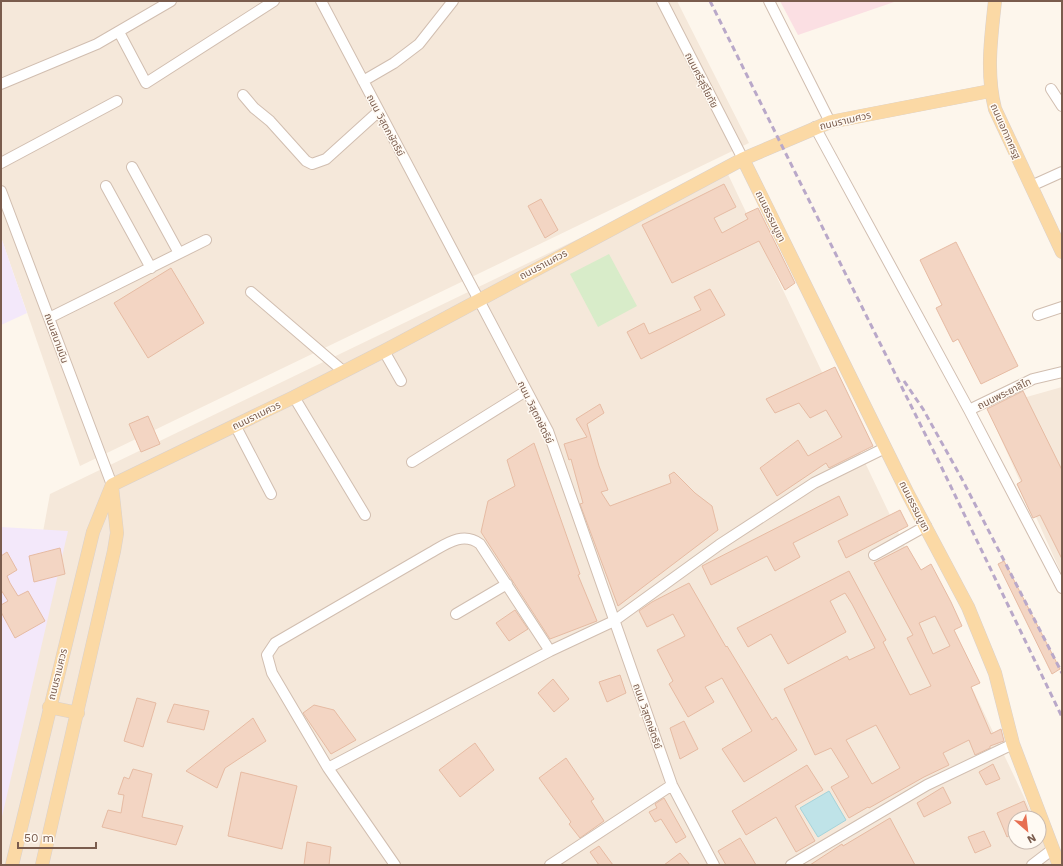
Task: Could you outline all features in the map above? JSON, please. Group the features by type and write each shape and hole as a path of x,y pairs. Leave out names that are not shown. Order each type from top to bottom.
{"main road":[{"name":"ถนนเอกาทศรฐ","path":"995,1 989,62 990,91 995,109 1062,252"},
{"name":"ถนนราเมศวร","path":"12,865 49,707 93,532 112,485 384,351 477,299 743,158 830,122 990,91"},
{"name":"ถนนธรรมบูชา","path":"743,158 885,448 968,607 992,666 1013,744 1059,865"},
{"path":"42,865 78,713 117,533 112,485"},
{"path":"49,707 78,713"}],"street":[{"path":"1,84 74,55 119,32 171,1"},
{"path":"119,32 146,83 274,1"},
{"name":"ถนน วิสุตกษัตริย์","path":"321,1 548,431 672,785 714,865"},
{"path":"363,81 394,63 419,44 453,1"},
{"name":"ถนนศรีสุริโยทัย","path":"662,1 743,158"},
{"path":"769,1 830,122"},
{"path":"1051,89 1062,106"},
{"path":"243,95 254,108 270,121 306,161 312,164 326,159 379,111"},
{"path":"1,163 117,101"},
{"path":"815,127 969,410 1062,588"},
{"path":"132,167 179,253"},
{"path":"1031,186 1062,172"},
{"path":"106,186 151,268"},
{"name":"ถนนสนามบิน","path":"1,191 112,485"},
{"path":"49,318 206,240"},
{"path":"251,292 343,371"},
{"path":"1038,315 1062,306"},
{"path":"384,351 401,381"},
{"name":"ถนนพระยาลิไท","path":"969,410 1033,379 1062,372"},
{"path":"412,462 526,391"},
{"path":"294,396 365,515"},
{"path":"235,425 271,494"},
{"path":"328,768 550,651 614,622 719,545 814,483 885,448"},
{"path":"874,555 926,526"},
{"path":"395,865 328,768 272,673 267,656 275,643 430,553 450,542 464,538 473,539 480,544 550,651"},
{"path":"456,614 507,584"},
{"path":"791,865 927,785 1013,744"},
{"path":"550,865 672,785"},
{"path":"1032,865 1052,849"}],"shaded area":[{"path":"1,1 677,1 749,143 80,466 1,237"},
{"path":"780,1 897,1 798,35"},
{"path":"725,168 1030,810 1007,810 1007,850 1047,850 1047,844 1057,865 1,865 1,759 50,494"},
{"path":"1,237 27,313 1,325"},
{"path":"1062,387 1062,575 987,408"},
{"path":"1,527 68,531 1,821"}],"green space":[{"path":"609,254 637,306 598,327 570,274"}],"water":[{"path":"829,791 846,820 818,837 800,808"}],"building":[{"path":"724,184 736,207 714,218 722,233 748,219 745,214 758,208 795,283 785,290 759,241 672,283 642,225"},
{"path":"541,199 558,230 545,238 528,206"},
{"path":"956,242 1018,366 981,384 958,339 953,342 936,308 942,305 920,260"},
{"path":"171,268 204,323 148,358 114,303"},
{"path":"710,289 725,315 641,359 627,332 644,323 649,334 701,310 694,297"},
{"path":"835,367 873,446 829,468 826,463 777,496 760,468 798,440 808,456 842,437 826,410 810,418 799,403 775,413 766,399"},
{"path":"1023,391 1062,470 1062,559 1040,515 1033,518 1017,484 1022,481 987,409"},
{"path":"600,404 604,413 587,424 599,466 608,490 601,492 610,506 671,483 669,475 674,472 695,493 712,506 718,530 618,606 580,504 583,503 571,459 569,460 564,444 587,437 576,419"},
{"path":"148,416 160,444 141,452 129,424"},
{"path":"534,443 580,574 578,575 597,621 550,639 481,532 488,501 515,486 507,460"},
{"path":"839,496 848,515 793,543 800,557 775,571 767,556 711,585 702,566"},
{"path":"900,510 908,526 846,558 838,541"},
{"path":"907,546 921,570 931,564 962,626 954,630 980,683 971,687 991,734 1001,729 1004,741 990,746 990,748 975,755 969,740 943,753 949,765 849,818 831,787 849,777 831,748 815,755 784,689 847,656 849,660 875,648 852,604 845,593 830,601 846,632 788,664 771,634 748,647 737,628 849,571 886,640 883,642 910,695 931,686 907,638 913,635 874,563","holes":["935,616 950,646 933,654 919,623","876,725 900,768 872,784 846,740"]},
{"path":"60,548 65,574 34,582 29,556"},
{"path":"7,552 17,570 7,576 10,583 18,596 28,591 45,621 15,638 1,612 1,605 8,601 1,590 1,556"},
{"path":"1004,561 1060,669 1052,674 998,564"},
{"path":"689,583 726,647 727,646 772,720 776,717 797,750 744,782 722,749 752,731 722,678 705,687 714,702 688,717 669,684 673,681 657,650 685,636 673,614 647,627 639,611 652,602"},
{"path":"515,610 528,629 509,641 496,623"},
{"path":"620,675 626,693 607,702 599,682"},
{"path":"553,679 569,699 554,712 538,693"},
{"path":"137,698 156,703 143,747 124,741"},
{"path":"174,704 209,711 204,730 167,722"},
{"path":"314,705 334,710 356,740 331,754 303,713"},
{"path":"253,718 266,741 225,768 217,788 186,771"},
{"path":"684,721 698,749 680,759 670,728"},
{"path":"475,743 494,770 460,797 439,770"},
{"path":"566,758 594,799 591,801 604,821 580,838 569,824 571,822 539,778"},
{"path":"993,764 1000,779 986,785 979,772"},
{"path":"807,765 823,790 795,806 815,841 796,852 776,817 746,835 732,811"},
{"path":"133,769 152,774 142,817 183,826 176,845 102,827 108,810 121,813 124,795 118,794 124,777 129,779"},
{"path":"241,772 297,786 282,849 228,836"},
{"path":"943,787 951,803 924,817 917,803"},
{"path":"664,798 686,837 676,843 661,819 655,822 649,812 657,808 655,804"},
{"path":"1024,801 1028,810 1007,810 1007,837 997,813"},
{"path":"890,818 915,865 810,865 842,844 843,846"},
{"path":"984,831 991,846 975,853 968,837"},
{"path":"740,838 756,865 726,865 718,851"},
{"path":"307,842 331,847 329,865 304,865"},
{"path":"599,846 613,865 599,865 590,852"},
{"path":"680,853 690,865 664,865"}],"railway":[{"path":"710,1 938,460 1062,717"},
{"path":"904,381 923,409 963,481 1062,673"}]}
